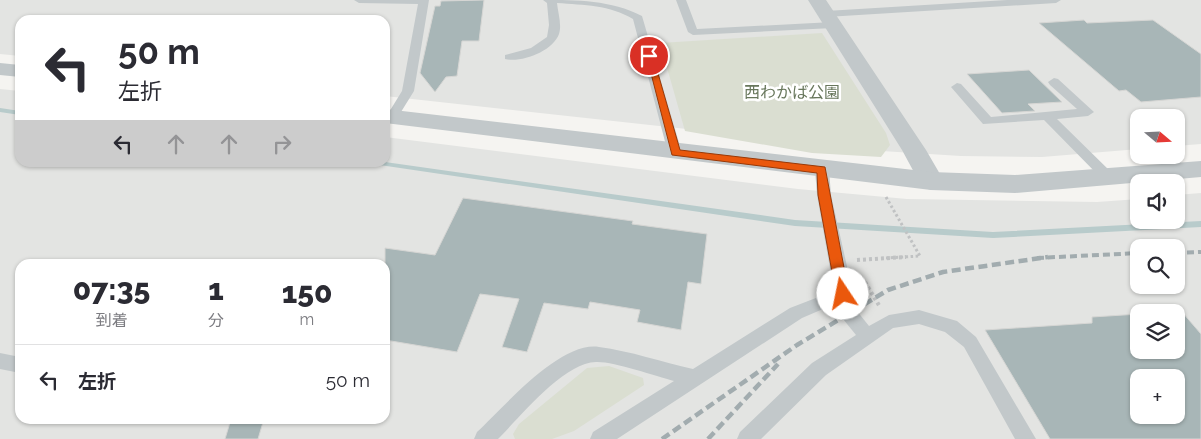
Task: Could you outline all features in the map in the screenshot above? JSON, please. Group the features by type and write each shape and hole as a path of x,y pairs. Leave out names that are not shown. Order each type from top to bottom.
{"street":[{"path":"825,13 914,150 930,181"},
{"path":"0,69 15,70"},
{"path":"390,117 822,170 930,181 1015,184 1201,168"}],"lane":[{"path":"359,0 424,1 408,91 390,114"},
{"path":"509,57 522,56 547,43 554,33 550,0 614,6 630,11 638,18 675,152"},
{"path":"681,0 693,32 825,13 1049,0"},
{"path":"957,87 988,121 1088,112 1054,82"},
{"path":"1047,116 1107,176"},
{"path":"822,170 824,195 843,294 849,314 868,337"},
{"path":"600,439 796,312 843,294"},
{"path":"747,439 818,369 889,322 919,317 951,326 970,342 1026,439"},
{"path":"484,439 554,372 578,356 598,354 694,378"},
{"path":"0,361 15,364"}],"path":[{"path":"857,268 853,261 920,256 891,206"},
{"path":"862,276 889,322"}],"shaded area":[{"path":"0,0 1201,0 1201,144 1185,145 1185,109 1130,109 1130,150 1042,157 961,156 850,149 390,97 390,15 15,15 15,56 0,54"},
{"path":"0,89 15,90 15,167 390,167 390,138 798,189 907,199 1097,202 1130,200 1130,229 1185,229 1185,194 1201,193 1201,439 0,439"}],"green space":[{"name":"西わかば公園","path":"822,33 886,133 890,145 881,157 812,153 685,131 660,43"},
{"path":"609,366 643,378 644,385 574,431 552,439 515,439 513,434 519,424 587,368"}],"building":[{"path":"484,0 479,41 462,41 457,76 446,77 435,92 420,73 435,6 440,6 441,1"},
{"path":"1084,20 1087,23 1153,20 1201,54 1201,97 1141,102 1126,90 1119,91 1039,23"},
{"path":"1029,70 1062,102 1028,104 1035,111 1002,113 967,74"},
{"path":"463,198 633,221 632,224 707,234 701,284 688,282 681,330 637,322 640,310 590,302 588,309 544,303 527,352 502,347 519,299 480,294 457,352 390,341 390,259 385,259 385,248 435,255"},
{"path":"1130,315 1130,359 1185,359 1185,315 1201,334 1201,439 1050,439 985,330 1092,323 1092,317"},
{"path":"230,424 262,424 258,439 225,439"}],"waterway":[{"path":"0,110 15,112"},
{"path":"390,164 795,223 993,235 1201,224"}],"railway":[{"path":"1185,253 1201,252"},
{"path":"1043,258 1130,253"},
{"path":"1043,258 1048,257"},
{"path":"1037,258 1043,258"},
{"path":"662,439 797,345 888,290 943,272 1043,258"},
{"path":"708,439 778,364"}],"route":[{"path":"649,56 675,152 822,170 824,195 843,294"}]}
